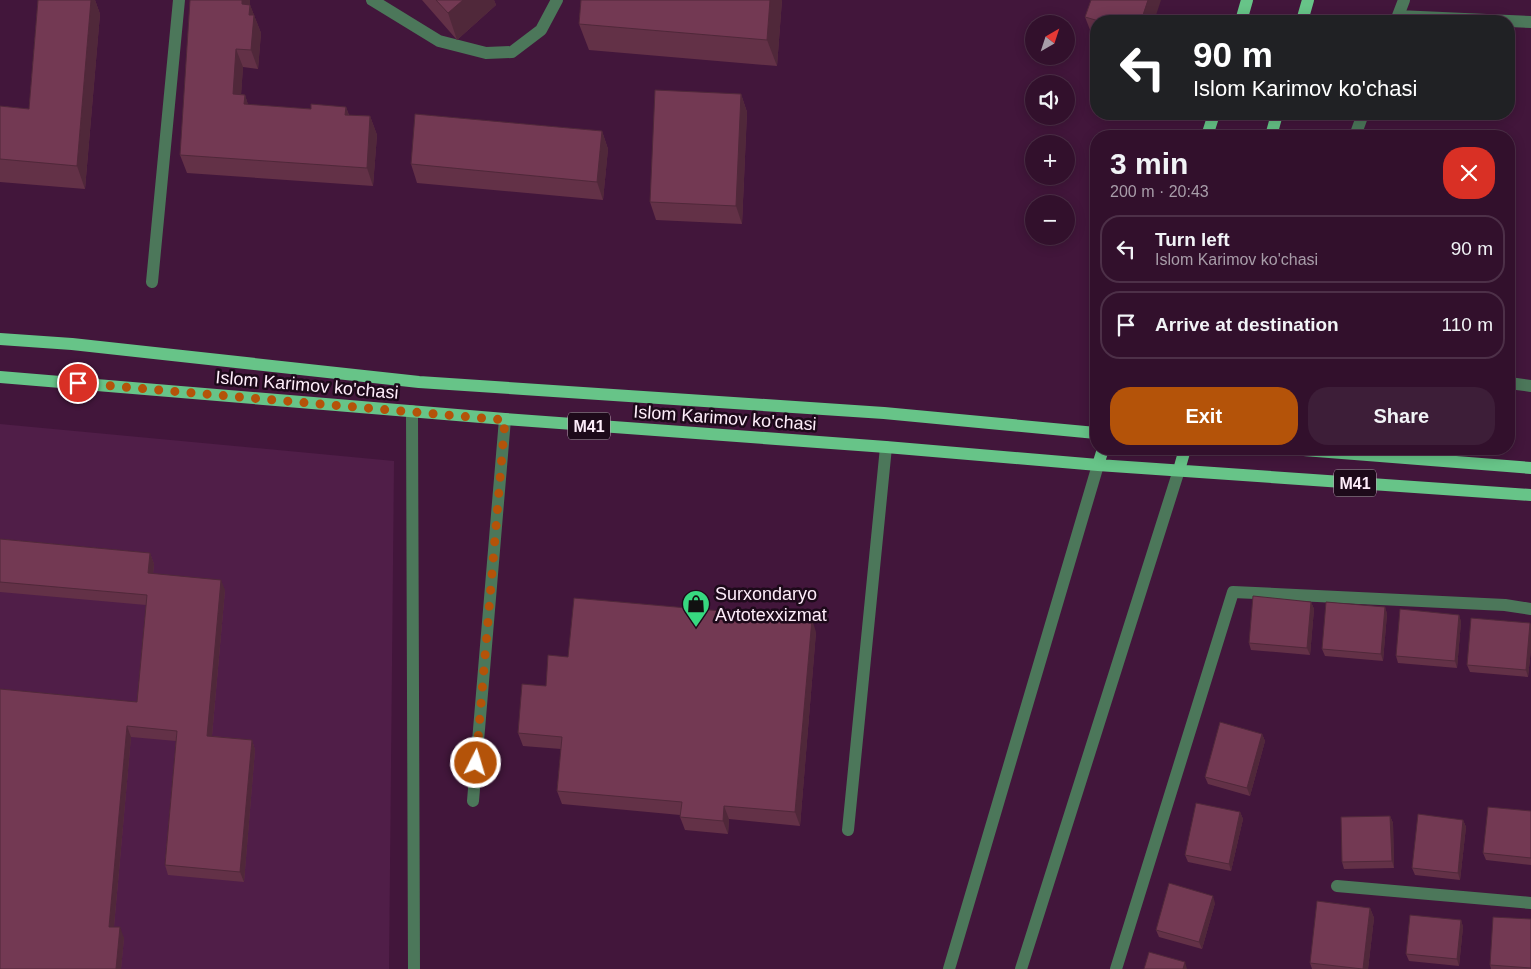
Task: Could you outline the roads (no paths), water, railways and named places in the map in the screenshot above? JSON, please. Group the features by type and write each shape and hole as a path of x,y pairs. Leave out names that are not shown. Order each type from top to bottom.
{"main road":[{"path":"1243,15 1247,0"},
{"path":"1304,15 1308,0"},
{"name":"Islom Karimov ko'chasi","path":"0,338 72,344 419,382 884,413 1090,432"},
{"name":"Islom Karimov ko'chasi","path":"0,376 505,420 1179,470"},
{"path":"1098,465 1101,455"},
{"path":"1179,470 1183,455"},
{"name":"M41","path":"1367,455 1531,468"},
{"name":"M41","path":"1179,470 1531,495"}],"street":[{"path":"152,282 179,0"},
{"path":"372,0 439,41 486,53 512,52 541,30 557,0"},
{"path":"1398,15 1404,0"},
{"path":"1515,22 1531,22"},
{"path":"1515,385 1531,386"},
{"path":"412,411 414,969"},
{"path":"473,801 505,420"},
{"path":"848,830 886,447"},
{"path":"948,969 1098,465"},
{"path":"1021,969 1179,470"},
{"path":"1116,969 1233,592 1505,605 1531,609"},
{"path":"1337,886 1531,904"}],"place":[{"name":"Surxondaryo Avtotexxizmat","path":"696,628"}]}
